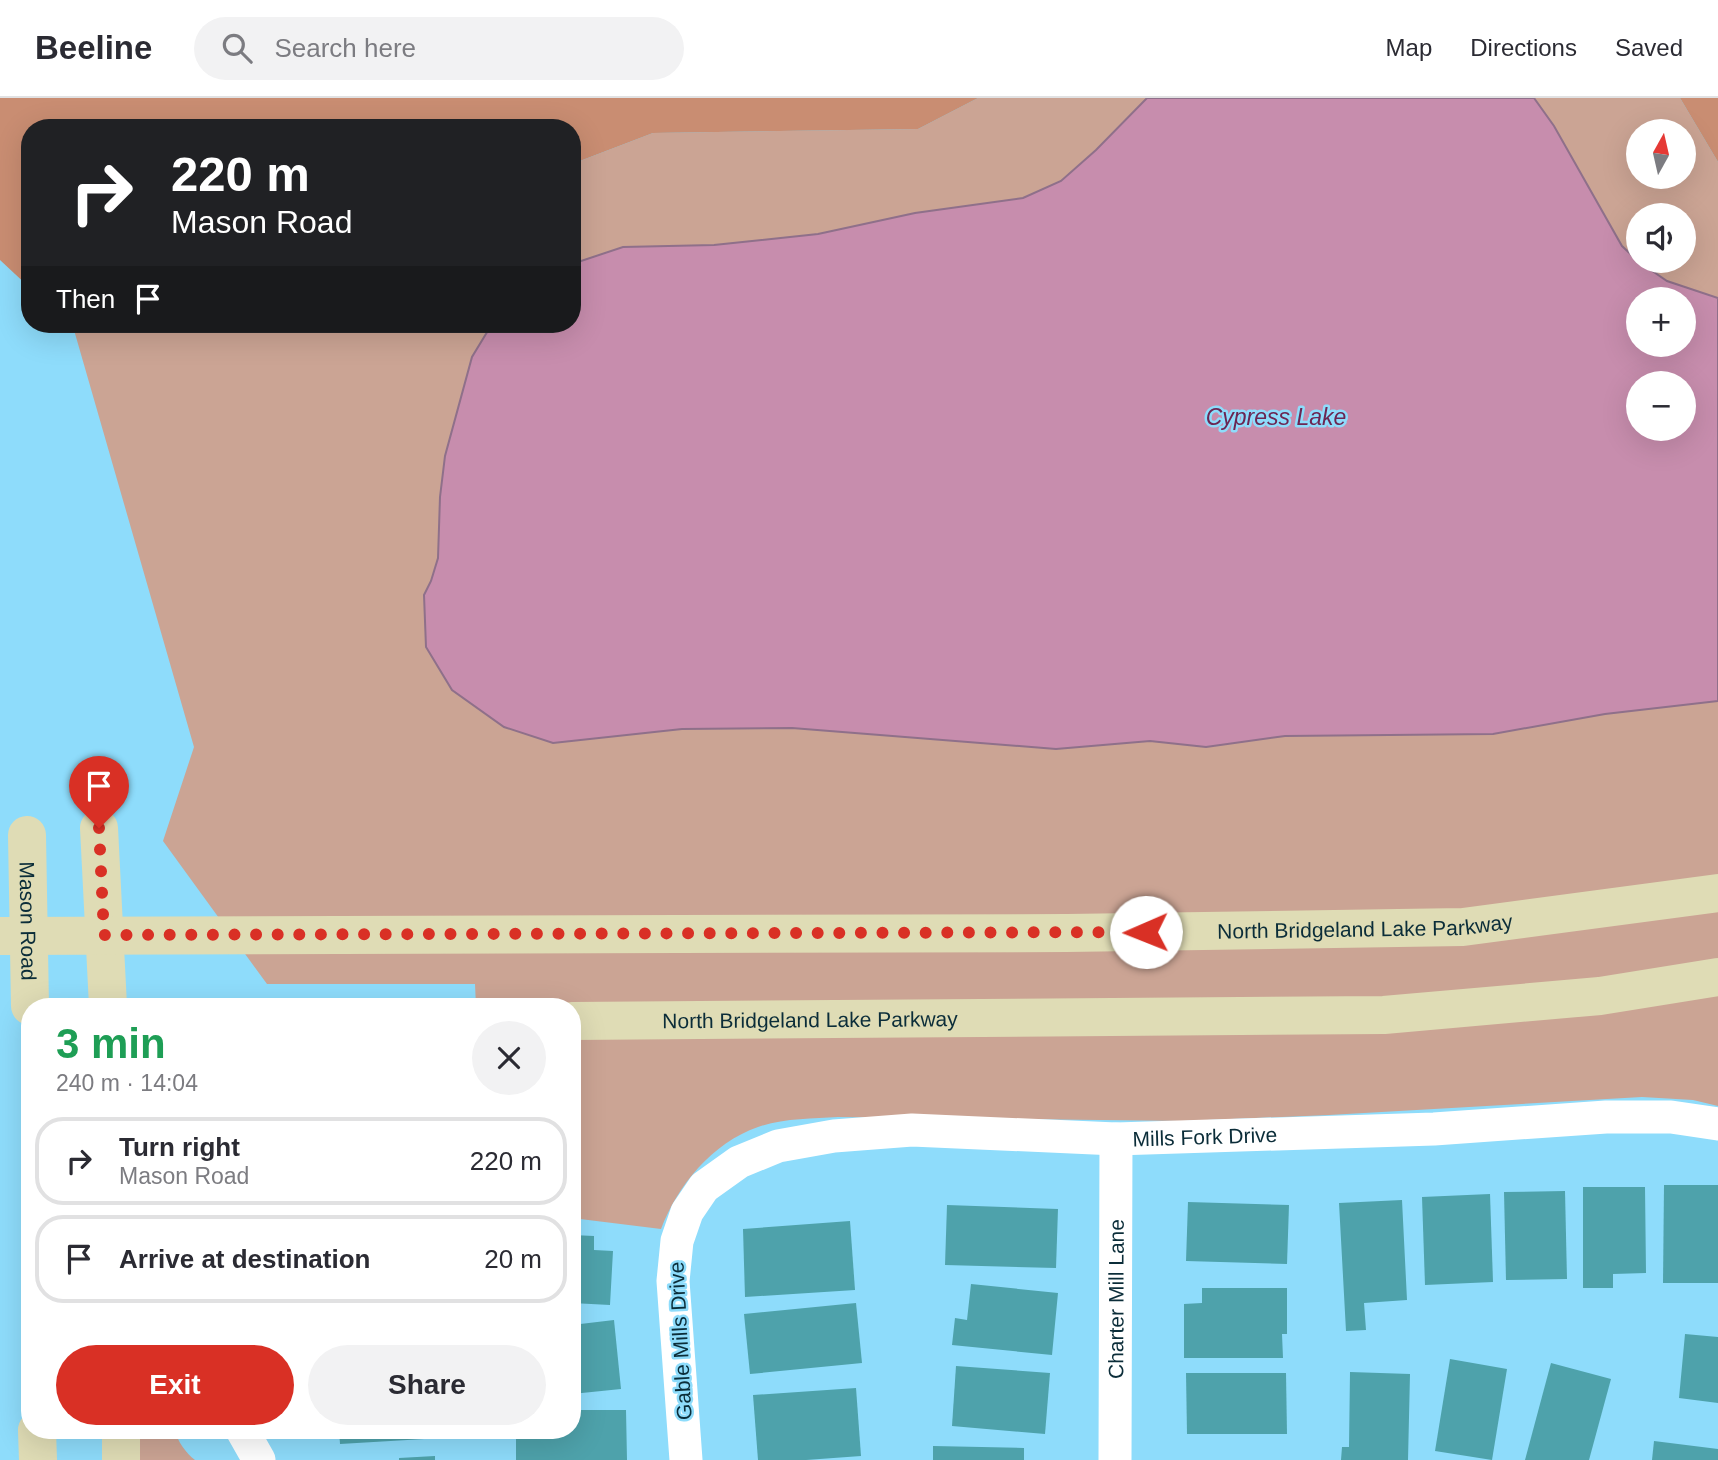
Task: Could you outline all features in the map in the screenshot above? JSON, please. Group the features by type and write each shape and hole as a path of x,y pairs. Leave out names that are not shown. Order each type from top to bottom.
{"main road":[{"path":"99,828 108,998"},
{"name":"Mason Road","path":"27,835 15,935 28,998"},
{"name":"North Bridgeland Lake Parkway","path":"15,935 1067,933 1463,927 1718,893"},
{"name":"North Bridgeland Lake Parkway","path":"581,1021 1384,1015 1600,996 1718,977"},
{"path":"0,1016 21,1016"},
{"path":"37,1439 38,1460"},
{"path":"121,1439 121,1460"}],"street":[{"name":"Mills Fork Drive","path":"704,1187 739,1162 778,1146 834,1136 912,1130 1116,1139 1434,1129 1606,1117 1671,1117 1718,1124"},
{"name":"Charter Mill Lane","path":"1115,1460 1116,1139"},
{"name":"Gable Mills Drive","path":"686,1460 673,1281 677,1241 687,1212 704,1187"},
{"path":"247,1439 259,1460"}],"shaded area":[{"path":"0,98 978,98 918,129 653,133 581,161 581,119 21,119 21,280 0,260"},
{"path":"978,98 1147,98 1061,181 1023,198 915,213 818,234 714,245 623,247 581,261 581,161 653,133 918,129"},
{"path":"1534,98 1680,98 1692,119 1626,119 1626,189 1696,189 1696,125 1718,162 1718,298 1696,291 1696,287 1685,287 1667,281 1657,273 1696,273 1696,203 1626,203 1626,249 1554,126"},
{"path":"1680,98 1718,98 1718,162 1696,125 1696,119 1692,119"},
{"path":"75,333 487,333 472,357 445,457 440,497 438,558 424,595 682,729 792,728 1056,749 1150,741 1206,747 1285,736 1493,734 1605,714 1718,701 1718,1106 1693,1100 1642,1097 1183,1121 838,1117 798,1119 758,1127 741,1134 712,1155 687,1182 661,1229 581,1219 581,998 476,998 475,984 267,984 163,841 194,747"},
{"path":"129,1439 178,1439 182,1447 195,1460 132,1460"}],"water":[{"name":"Cypress Lake","path":"1147,98 1534,98 1554,126 1626,250 1626,273 1655,273 1667,281 1685,287 1626,287 1626,357 1696,357 1696,291 1718,298 1718,701 1605,714 1493,734 1285,736 1206,747 1150,741 1056,749 792,728 682,729 553,743 504,727 452,690 426,647 424,595 438,558 440,497 445,456 472,357 487,333 581,333 581,261 623,247 714,245 818,234 915,213 1023,198 1061,181"}],"building":[{"path":"1664,1185 1718,1185 1718,1283 1663,1283"},
{"path":"1583,1187 1645,1187 1646,1273 1613,1274 1613,1288 1583,1288"},
{"path":"1565,1191 1567,1279 1506,1280 1504,1192"},
{"path":"1490,1194 1493,1282 1425,1285 1422,1197"},
{"path":"1402,1200 1407,1300 1364,1303 1366,1330 1346,1331 1339,1203"},
{"path":"1188,1202 1289,1205 1287,1264 1186,1261"},
{"path":"947,1205 1058,1209 1056,1268 945,1265"},
{"path":"850,1221 855,1290 745,1297 743,1229"},
{"path":"581,1235 594,1236 594,1250 613,1251 610,1305 581,1303"},
{"path":"971,1284 1058,1293 1052,1355 952,1345 955,1318 967,1320"},
{"path":"1202,1288 1287,1288 1287,1334 1282,1334 1283,1358 1184,1358 1184,1304 1202,1303"},
{"path":"856,1303 862,1363 750,1374 744,1314"},
{"path":"614,1320 621,1389 581,1393 581,1324"},
{"path":"1685,1334 1718,1337 1718,1403 1679,1398"},
{"path":"1450,1359 1507,1369 1492,1460 1435,1451"},
{"path":"1551,1363 1611,1379 1589,1460 1525,1460"},
{"path":"956,1366 1050,1373 1045,1434 952,1426"},
{"path":"1350,1372 1410,1374 1408,1460 1341,1460 1342,1447 1349,1447"},
{"path":"1186,1373 1286,1373 1287,1434 1187,1434"},
{"path":"856,1388 861,1456 758,1460 753,1395"},
{"path":"581,1410 626,1410 627,1460 516,1460 516,1439 581,1439"},
{"path":"340,1439 424,1439 340,1444"},
{"path":"1654,1441 1718,1449 1718,1460 1652,1460"},
{"path":"933,1446 1024,1448 1024,1460 933,1460"},
{"path":"435,1456 435,1460 399,1460 399,1458"}],"route":[{"path":"99,828 104,935 1146,932"}]}
